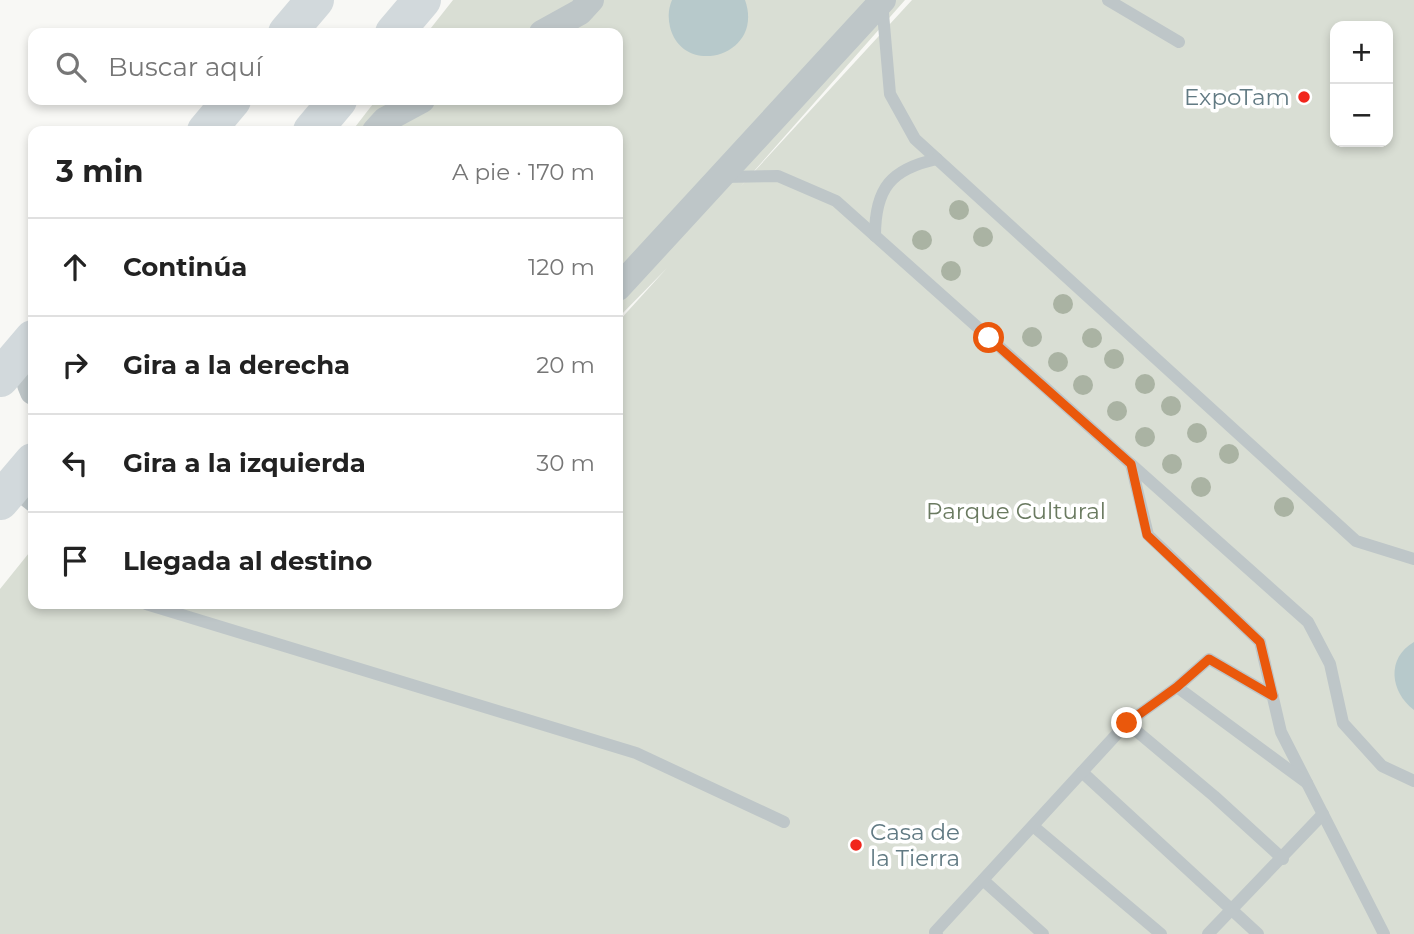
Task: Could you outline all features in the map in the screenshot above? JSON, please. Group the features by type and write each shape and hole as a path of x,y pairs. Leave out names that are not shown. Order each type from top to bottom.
{"main road":[{"path":"291,28 315,0"},
{"path":"398,28 422,0"},
{"path":"210,126 228,105"},
{"path":"316,126 334,105"},
{"path":"0,378 28,346"}],"street":[{"path":"551,28 580,12 591,0"},
{"path":"623,282 882,1"},
{"path":"380,126 385,120 413,105"},
{"path":"28,355 28,381"}],"lane":[{"path":"1108,0 1180,42"},
{"path":"882,1 890,94 915,139 1356,541 1414,559"},
{"path":"875,236 875,214 882,193 896,175 915,164 937,159"},
{"path":"718,177 778,176 836,201 1308,622 1330,664 1343,723 1381,766 1414,781"},
{"path":"1131,464 1147,535 1260,642 1281,732 1384,934"},
{"path":"161,609 636,753 784,822"},
{"path":"937,934 935,932 1127,723 1177,687 1209,659 1273,696"},
{"path":"1177,687 1310,786"},
{"path":"1127,723 1214,796 1283,859"},
{"path":"1082,772 1258,934"},
{"path":"1208,934 1283,859 1323,814"},
{"path":"1033,826 1161,934"},
{"path":"983,880 1043,934"}],"green space":[{"name":"Parque Cultural","path":"453,0 905,0 740,187 912,0 1414,0 1414,934 0,934 0,589 28,554 28,609 623,609 623,316 667,268 623,313 623,126 356,126 372,105 623,105 623,28 431,28"}],"shaded area":[{"path":"672,0 745,0 748,19 744,35 733,47 720,54 705,56 690,53 678,43 670,27"},
{"path":"1414,642 1414,710 1400,694 1394,675 1399,657"}],"place":[{"name":"ExpoTam","path":"1304,97"},
{"name":"Casa de la Tierra","path":"856,845"}],"route":[{"path":"989,338 1131,464 1147,535 1260,642 1273,696 1209,659 1177,687 1127,723"}]}
